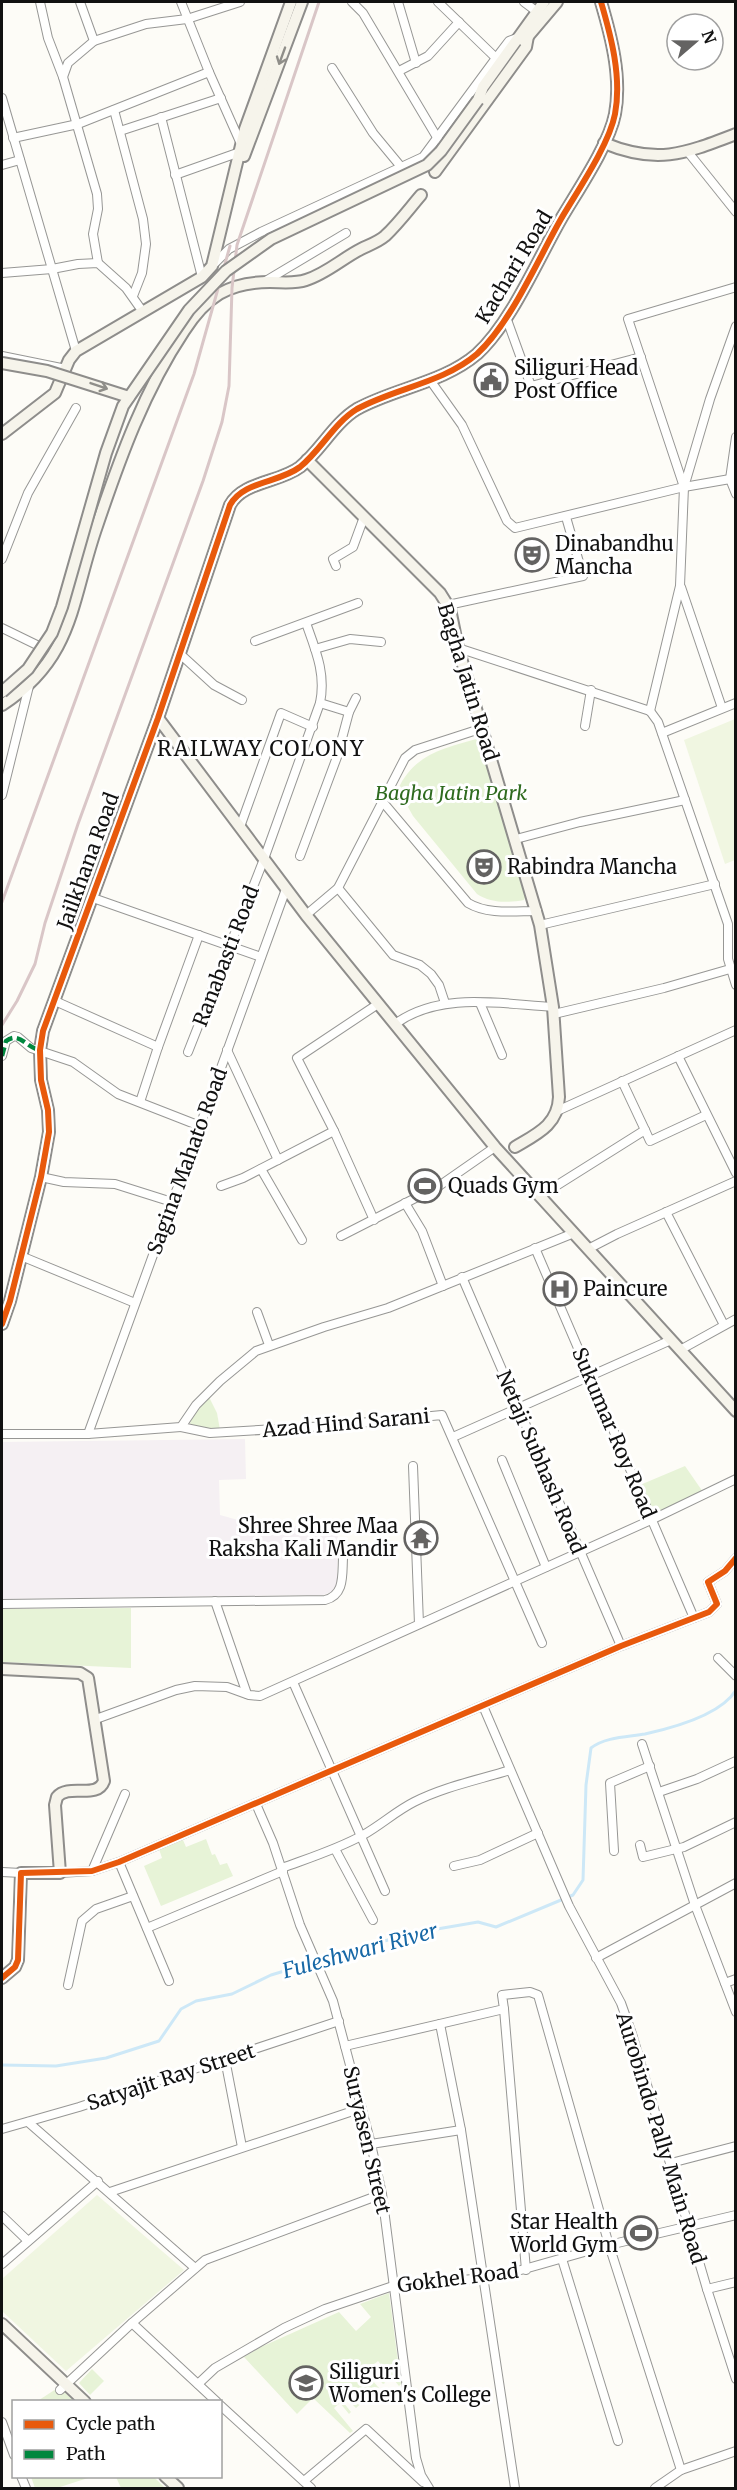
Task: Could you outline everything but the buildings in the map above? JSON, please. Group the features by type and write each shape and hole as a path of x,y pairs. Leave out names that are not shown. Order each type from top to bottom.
{"street":[{"path":"40,2 48,38 78,124 97,194 98,209 93,234 98,264 133,296 143,312"},
{"path":"80,2 94,41"},
{"path":"181,2 241,148"},
{"path":"63,77 68,63 94,41 146,24 187,18 238,2"},
{"path":"212,266 245,129 291,2"},
{"path":"235,176 254,134 302,2"},
{"path":"352,2 363,13 438,139"},
{"path":"398,2 416,63"},
{"path":"438,2 496,58"},
{"path":"524,2 536,11"},
{"path":"2,692 28,669 52,633 113,430 129,397 177,324 200,296 226,271 256,249 287,231 427,165 441,152 544,2"},
{"path":"519,41 557,2"},
{"name":"Kachari Road","path":"307,460 348,416 377,400 430,380 474,356 485,346 506,317 604,143 615,116 617,85 611,42 601,2"},
{"path":"399,71 416,63 440,45 459,22"},
{"path":"2,434 49,399 76,351 200,279 229,249 423,157 509,41 519,41 526,47 435,172 423,157"},
{"path":"332,68 373,133 402,168"},
{"path":"13,138 78,124 209,72"},
{"path":"2,98 76,351"},
{"path":"120,131 221,98"},
{"path":"114,110 143,219 146,244 142,273 133,296"},
{"path":"160,117 200,279 216,295"},
{"path":"604,143 625,152 670,156 688,152 735,134"},
{"path":"175,175 241,148"},
{"path":"688,152 735,212"},
{"path":"2,165 20,160"},
{"path":"2,705 29,686 41,673 64,637 96,527 143,401 185,329 216,295 241,285 296,282 321,273 380,240 421,195"},
{"path":"262,283 346,233"},
{"path":"2,273 52,270 78,264 98,264"},
{"path":"684,487 628,319 735,286"},
{"path":"506,317 531,386 641,357"},
{"path":"650,711 680,586 684,487 735,326"},
{"path":"2,356 64,374"},
{"path":"2,365 47,371 129,397"},
{"path":"2,365 64,374"},
{"path":"430,380 462,426 511,526 520,529 684,487 730,479"},
{"path":"2,559 28,493 76,408"},
{"path":"735,437 730,479 735,494"},
{"name":"Bagha Jatin Road","path":"307,460 440,593 448,605 458,648 537,911 554,1010 557,1111"},
{"name":"Jailkhana Road","path":"2,1324 6,1300 21,1256 41,1177 50,1122 42,1088 40,1050 43,1031 158,718 233,500 240,492 286,476 307,460"},
{"path":"336,566 333,559 354,546 364,517"},
{"path":"448,605 583,576 566,517"},
{"path":"680,586 722,708"},
{"path":"255,641 358,603"},
{"name":"Ranabasti Road","path":"188,1052 264,860 320,703 323,678 306,623"},
{"path":"2,628 41,647"},
{"path":"315,649 350,639 381,642"},
{"path":"458,648 650,711 662,733 715,884 732,923 730,969 735,985"},
{"path":"179,653 214,685 242,700"},
{"path":"2,795 4,778 29,686"},
{"path":"585,726 591,690"},
{"path":"300,856 337,757 348,712 356,698"},
{"path":"320,703 348,712"},
{"path":"662,733 735,703"},
{"path":"240,827 280,713 313,727"},
{"path":"158,718 306,915 495,1147 733,1405"},
{"path":"306,915 338,888 399,766 409,754 483,728"},
{"path":"516,840 580,822 685,800"},
{"path":"382,801 468,903 498,911 537,911"},
{"path":"540,925 715,884"},
{"path":"338,888 393,955 420,965 431,974 439,986 445,1003"},
{"name":"Sagina Mahato Road","path":"88,1434 286,889"},
{"path":"93,898 261,957"},
{"path":"140,1102 199,935"},
{"path":"395,1024 411,1015 445,1003 480,1003 554,1010 664,988 730,969"},
{"path":"55,1001 158,1047"},
{"path":"480,1003 502,1055"},
{"path":"374,1220 334,1131 297,1058 378,1004"},
{"path":"341,1236 439,1186 495,1147 515,1147 542,1131 554,1119 557,1111 735,1030"},
{"path":"2,1056 6,1041 14,1036 18,1037 31,1048 73,1062 118,1094 200,1126"},
{"path":"227,1050 278,1160"},
{"path":"678,1056 735,1173"},
{"path":"622,1081 650,1141 706,1115"},
{"path":"540,1196 645,1130"},
{"path":"221,1186 334,1131"},
{"path":"514,1168 515,1147"},
{"path":"261,1168 302,1240"},
{"path":"41,1177 64,1182 115,1184 172,1202"},
{"path":"588,1249 735,1181"},
{"path":"405,1203 422,1231 443,1286"},
{"path":"666,1212 724,1325"},
{"path":"2,1434 88,1434 181,1427 196,1406 232,1370 249,1355 269,1345 388,1308 574,1233"},
{"name":"Sukumar Roy Road","path":"535,1248 694,1618"},
{"path":"21,1256 135,1303"},
{"name":"Netaji Subhash Road","path":"462,1277 621,1646"},
{"path":"257,1312 269,1345"},
{"path":"680,1350 735,1319"},
{"path":"453,1437 671,1340"},
{"name":"Azad Hind Sarani","path":"181,1427 210,1433 439,1414 444,1416 542,1643"},
{"path":"502,1460 546,1567"},
{"path":"413,1466 419,1624"},
{"path":"96,1719 176,1690 195,1686 227,1687 260,1696 516,1582 735,1479"},
{"path":"2,1604 329,1599 340,1587 343,1557"},
{"path":"2,1872 92,1871 119,1862 621,1646 694,1618 714,1609 716,1602 708,1582 725,1571 735,1558"},
{"path":"215,1601 247,1694"},
{"path":"718,1658 735,1676"},
{"path":"2,1669 84,1675 90,1682 104,1781 102,1786 96,1790 66,1790 57,1797 55,1805 60,1873"},
{"path":"293,1682 385,1891"},
{"name":"Aurobindo Pally Main Road","path":"483,1706 569,1906 621,2003 633,2034 735,2379"},
{"path":"642,1744 735,2013"},
{"path":"659,1792 697,1779 735,1761"},
{"path":"614,1851 610,1783 650,1766"},
{"path":"147,1928 282,1869 335,1849 360,1837 419,1800 510,1770"},
{"path":"92,1871 125,1794"},
{"name":"Suryasen Street","path":"256,1804 282,1869 300,1925 322,1973 339,2021 362,2108 382,2194 416,2458 428,2487"},
{"path":"640,1845 644,1857 692,1843 735,1822"},
{"path":"454,1866 480,1860 538,1833"},
{"path":"335,1849 373,1920"},
{"path":"119,1862 169,1981"},
{"path":"2,1978 15,1967 18,1960 21,1873"},
{"path":"596,1958 735,1883"},
{"path":"68,1985 82,1921 96,1909 133,1896"},
{"path":"725,1983 735,1979"},
{"path":"526,2270 502,1995 533,1992 540,1997 609,2245 681,2470"},
{"path":"345,2046 504,2009"},
{"name":"Satyajit Ray Street","path":"2,2129 79,2107 339,2021"},
{"path":"440,2024 460,2130 515,2488"},
{"path":"225,2059 242,2147"},
{"path":"110,2192 362,2108"},
{"path":"28,2122 195,2268"},
{"path":"371,2144 460,2130"},
{"path":"671,2163 735,2146"},
{"path":"2,2264 27,2240 98,2181"},
{"path":"62,2387 195,2268 213,2256 382,2194"},
{"name":"Gokhel Road","path":"198,2384 215,2368 284,2328 325,2309 393,2286 483,2278 526,2270 609,2245 735,2215"},
{"path":"2,2216 27,2240"},
{"path":"562,2259 618,2441"},
{"path":"707,2289 735,2282"},
{"path":"132,2323 215,2400"},
{"path":"2,2324 62,2387 82,2400"},
{"path":"222,2407 311,2488"},
{"path":"2,2422 12,2450"},
{"path":"304,2481 366,2429 428,2487"},
{"path":"655,2488 681,2470 735,2451"}],"shaded area":[{"path":"245,1439 246,1479 219,1480 220,1515 260,1526 338,1526 337,1587 331,1592 323,1595 2,1599 2,1442"}],"green space":[{"path":"735,719 735,860 725,864 684,740"},
{"name":"Bagha Jatin Park","path":"480,738 526,895 524,900 499,902 477,894 413,816 398,789 413,767 422,760 443,749"},
{"path":"209,1397 217,1413 220,1430 193,1427 190,1424 192,1416"},
{"path":"685,1466 703,1492 656,1514 651,1511 640,1485"},
{"path":"131,1608 131,1668 2,1662 2,1609"},
{"path":"206,1839 212,1855 215,1854 220,1865 227,1863 233,1876 161,1906 144,1866 162,1858 159,1849 183,1840 186,1847"},
{"path":"97,2195 184,2270 66,2371 2,2311 2,2279"},
{"path":"389,2293 401,2384 399,2386 378,2361 372,2366 385,2383 383,2384 376,2376 372,2380 379,2388 356,2408 347,2399 343,2402 351,2412 349,2414 340,2403 334,2408 353,2431 350,2433 313,2398 297,2414 244,2357 339,2312 356,2331 371,2317 360,2304"},
{"path":"92,2369 104,2381 90,2395 79,2383"},
{"path":"56,2389 63,2391 73,2400 39,2400"},
{"path":"31,2478 88,2478 57,2488 35,2488"},
{"path":"116,2478 155,2478 164,2487 121,2488"}],"waterway":[{"name":"Fuleshwari River","path":"2,2065 56,2066 106,2058 159,2041 181,2009 196,2001 232,1994 271,1975 408,1934 478,1922 496,1927 573,1895 583,1880 586,1785 591,1748 609,1740 645,1734 695,1719 719,1707 736,1690"}],"railway":[{"path":"2,1025 35,964 45,923 78,824 203,481 222,422 229,386 232,288 237,245 319,2"},
{"path":"2,902 194,374 230,246"}],"marked path":[{"path":"2,1056 6,1041 11,1038 19,1039 40,1050"}],"cycle path":[{"path":"2,1324 10,1301 41,1177 49,1132 48,1110 41,1080 40,1050 43,1031 158,718 230,505 243,491 300,467 341,422 357,409 434,379 464,364 477,354 501,325 592,167 612,126 617,100 616,71 612,43 601,2"},
{"path":"2,1978 15,1967 18,1960 21,1873 92,1871 119,1862 621,1646 709,1612 717,1604 708,1582 725,1571 736,1558"}],"place":[{"name":"Siliguri Head Post Office","path":"491,380"},
{"name":"Dinabandhu Mancha","path":"532,555"},
{"name":"Rabindra Mancha","path":"484,867"},
{"name":"Quads Gym","path":"425,1186"},
{"name":"Paincure","path":"560,1289"},
{"name":"Shree Shree Maa Raksha Kali Mandir","path":"421,1538"},
{"name":"Star Health World Gym","path":"641,2233"},
{"name":"Siliguri Women's College","path":"306,2383"}],"district":[{"name":"RAILWAY COLONY","path":"261,749"}]}
